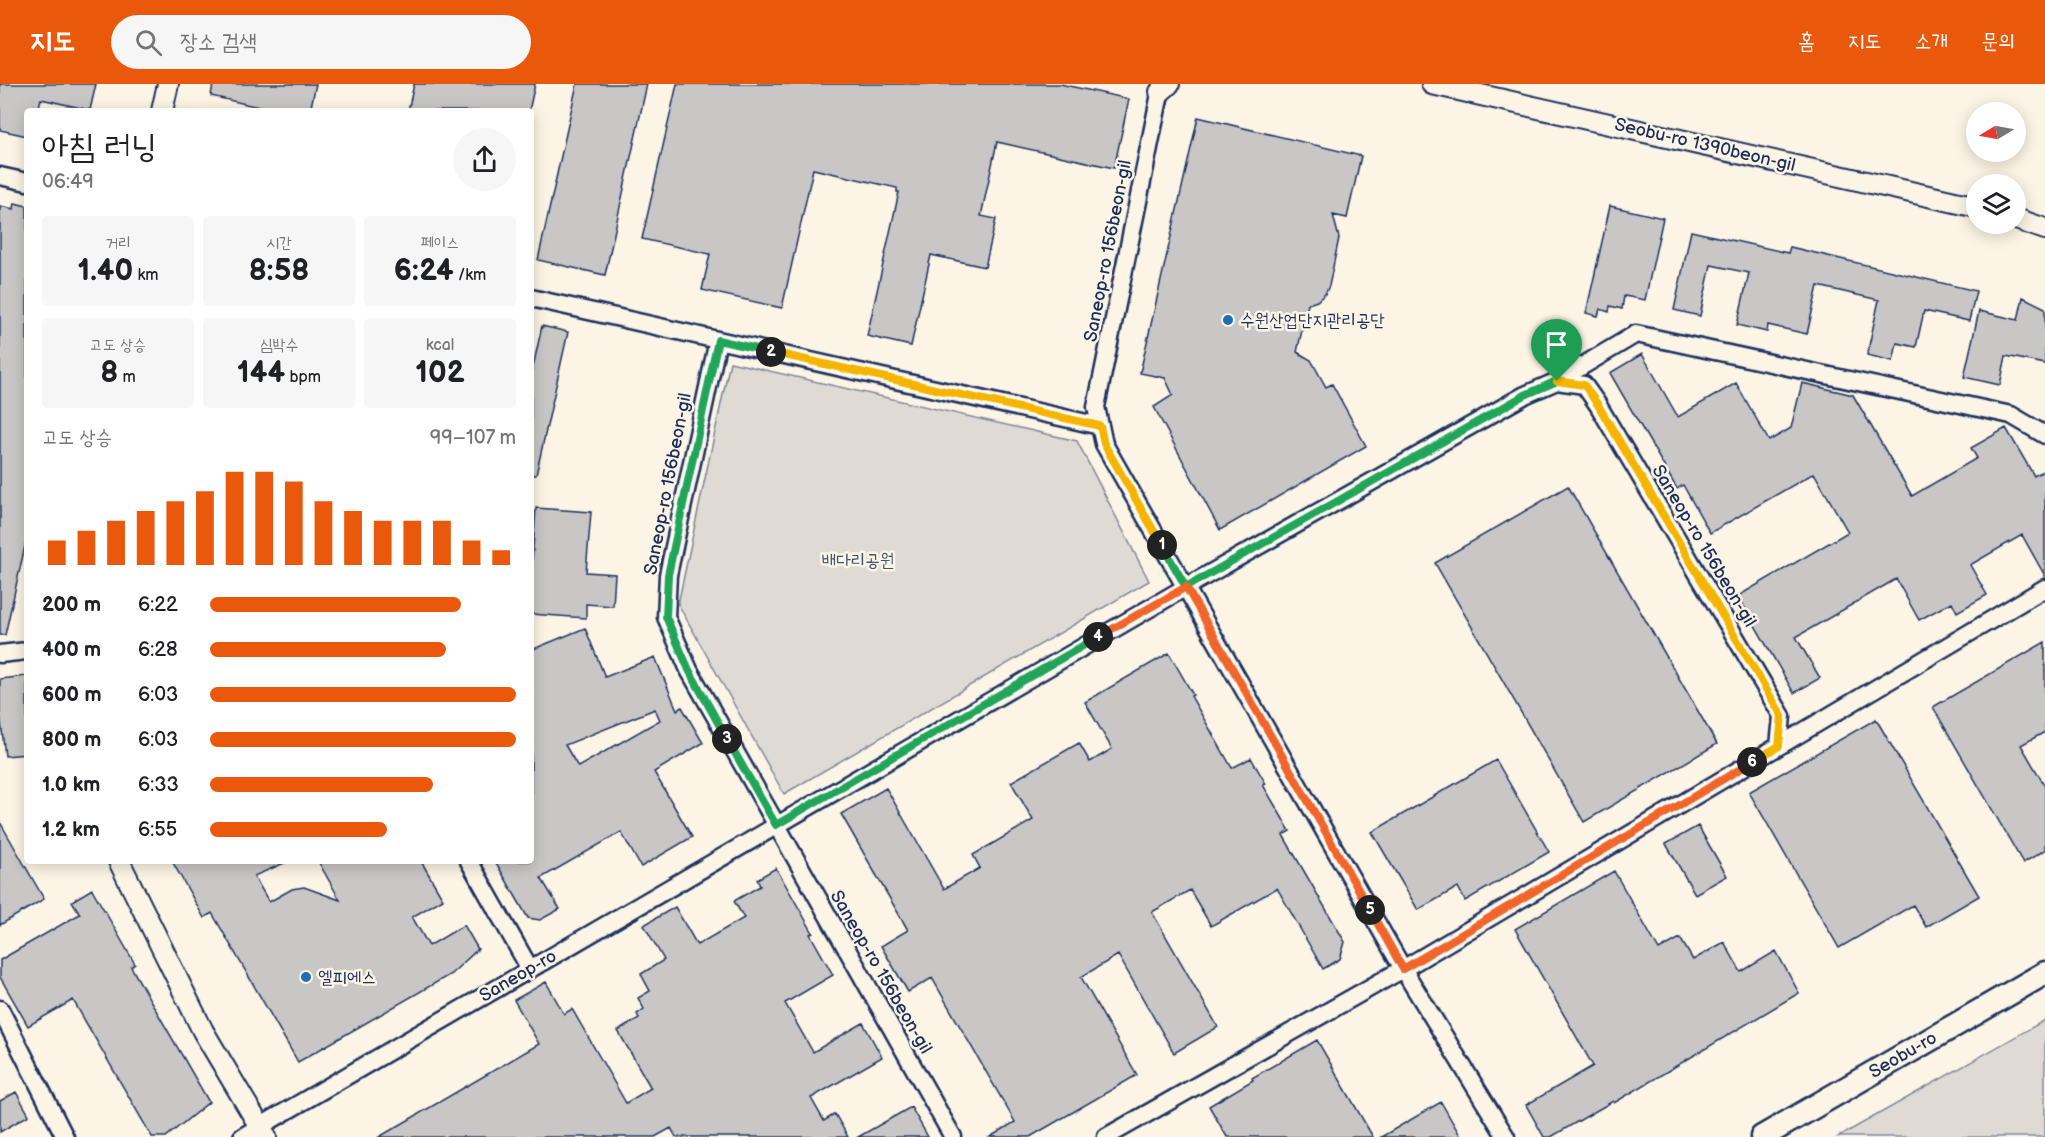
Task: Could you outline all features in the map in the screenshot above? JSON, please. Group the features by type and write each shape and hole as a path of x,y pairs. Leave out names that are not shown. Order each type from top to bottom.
{"main road":[{"name":"Seobu-ro","path":"1762,1137 2045,973"}],"street":[{"path":"163,108 168,84"},
{"name":"Seobu-ro 1390beon-gil","path":"1432,84 1966,205"},
{"name":"Saneop-ro 156beon-gil","path":"1162,86 1096,407 1104,444 1403,969 1506,1137"},
{"path":"0,176 24,181"},
{"path":"2026,222 2045,229"},
{"path":"534,299 1100,426"},
{"path":"776,825 1186,587 1525,395 1557,381 1636,334 2011,415 2045,435"},
{"name":"Saneop-ro 156beon-gil","path":"718,340 668,575 666,617 689,670 953,1137"},
{"name":"Saneop-ro 156beon-gil","path":"1557,381 1584,385 1598,405 1782,716 1779,746"},
{"path":"1106,1137 1403,969 2045,588"},
{"path":"0,654 24,651"},
{"name":"Saneop-ro","path":"242,1137 263,1132 530,969 776,825"},
{"path":"120,864 202,1031 263,1132"},
{"path":"471,864 530,969"},
{"path":"0,1010 65,1137"}],"green space":[{"name":"배다리공원","path":"730,362 1077,441 1149,581 784,794 678,604"},
{"path":"2045,1020 2045,1137 1838,1137"}],"building":[{"path":"0,84 96,84 90,108 41,99 39,108 24,108 24,135 0,130"},
{"path":"213,84 316,84 311,108 263,108 211,96"},
{"path":"414,84 535,84 530,108 409,108"},
{"path":"577,84 647,84 605,275 538,260"},
{"path":"677,84 1060,84 1129,99 1114,168 997,142 981,216 996,219 985,267 931,255 911,346 867,336 899,192 897,188 813,169 782,308 702,290 710,254 642,239"},
{"name":"수원산업단지관리공단","path":"1198,117 1361,156 1347,218 1333,215 1339,238 1329,286 1325,294 1317,301 1308,304 1297,352 1311,360 1326,387 1332,384 1366,446 1220,530 1154,407 1173,395 1165,378 1140,373"},
{"path":"15,203 24,205 24,550 5,635 0,635 0,206 14,209"},
{"path":"1610,206 1663,218 1645,300 1624,296 1622,309 1610,306 1609,312 1600,309 1598,316 1586,313"},
{"path":"1691,231 1788,253 1790,247 1976,291 1969,321 1924,311 1916,347 1897,343 1893,361 1867,355 1879,300 1818,286 1807,334 1768,325 1767,332 1737,325 1749,273 1711,265 1700,316 1674,310"},
{"path":"2023,297 2045,308 2045,364 2006,356 2000,385 1964,377 1979,311 2018,320"},
{"path":"542,326 568,332 536,475 534,475 534,362"},
{"path":"1642,354 1678,417 1736,383 1769,441 1791,428 1802,383 1853,395 1912,496 1977,458 1971,448 2006,428 2034,476 2045,470 2045,576 2022,535 1970,565 1987,595 1957,612 1952,602 1919,620 1896,579 1796,637 1820,678 1794,693 1738,596 1848,532 1814,473 1710,533 1683,485 1677,489 1610,373"},
{"path":"1568,486 1717,744 1584,822 1435,563"},
{"path":"536,508 591,512 586,572 615,574 613,606 586,604 586,618 534,614"},
{"path":"585,628 605,677 655,657 677,710 682,707 703,743 654,772 692,837 641,867 621,832 541,878 560,909 540,920 528,918 497,864 534,864 534,649","holes":["655,709 660,720 578,767 565,745"]},
{"path":"2045,642 2045,732 2021,745 2045,786 2045,850 2023,863 1933,707"},
{"path":"1169,653 1232,768 1251,758 1266,784 1263,785 1290,831 1283,835 1345,942 1340,959 1323,969 1277,888 1211,926 1190,890 1152,912 1218,1027 1174,1053 1118,955 1081,977 1137,1075 1030,1137 990,1137 1015,1122 932,978 908,992 881,946 908,930 841,814 886,788 944,889 980,868 973,855 1033,820 1011,782 1079,743 1090,762 1112,749 1085,702"},
{"path":"24,676 24,754 5,756 0,713 0,679"},
{"path":"1876,719 1979,896 1926,927 1913,905 1839,948 1749,792"},
{"path":"1496,760 1549,852 1465,901 1458,887 1418,910 1372,832"},
{"path":"0,822 44,899 0,925"},
{"path":"1698,826 1727,876 1695,894 1666,844"},
{"path":"174,864 282,864 254,876 269,902 292,889 304,887 340,900 320,864 423,864 443,899 412,917 429,946 464,925 478,949 451,974 298,1062 212,913 204,918"},
{"path":"776,868 813,933 810,934 833,975 785,1003 813,1052 863,1023 882,1057 811,1098 824,1121 835,1114 848,1137 676,1137 671,1128 655,1137 379,1137 539,1044 514,1000 546,982 564,1014 572,1009 626,1103 651,1088 618,1031 639,1018 637,1014 644,1009 638,998 650,991 641,974 664,960 644,925 675,907 697,945 744,918 734,901 760,886 757,879"},
{"path":"1614,871 1659,950 1680,938 1693,960 1724,942 1741,972 1776,951 1799,993 1614,1103 1613,1101 1551,1137 1544,1137 1526,1105 1593,1066 1515,929"},
{"path":"92,889 135,964 131,967 209,1102 166,1137 152,1137 73,1000 28,1026 0,977 0,960 80,914 72,901"},
{"path":"1317,1040 1373,1137 1227,1137 1209,1106"},
{"path":"16,1092 29,1115 0,1132 0,1101"},
{"path":"1441,1102 1461,1137 1381,1137"},
{"path":"911,1107 928,1137 858,1137"}],"place":[{"name":"수원산업단지관리공단","path":"1228,320"},
{"name":"엘피에스","path":"306,977"}],"route":[{"path":"1557,381 1525,395 1186,587 1104,444 1100,426 718,340 668,575 666,617 689,670 776,825 1186,587 1403,969 1779,746 1782,716 1598,405 1584,385 1557,381"}]}
